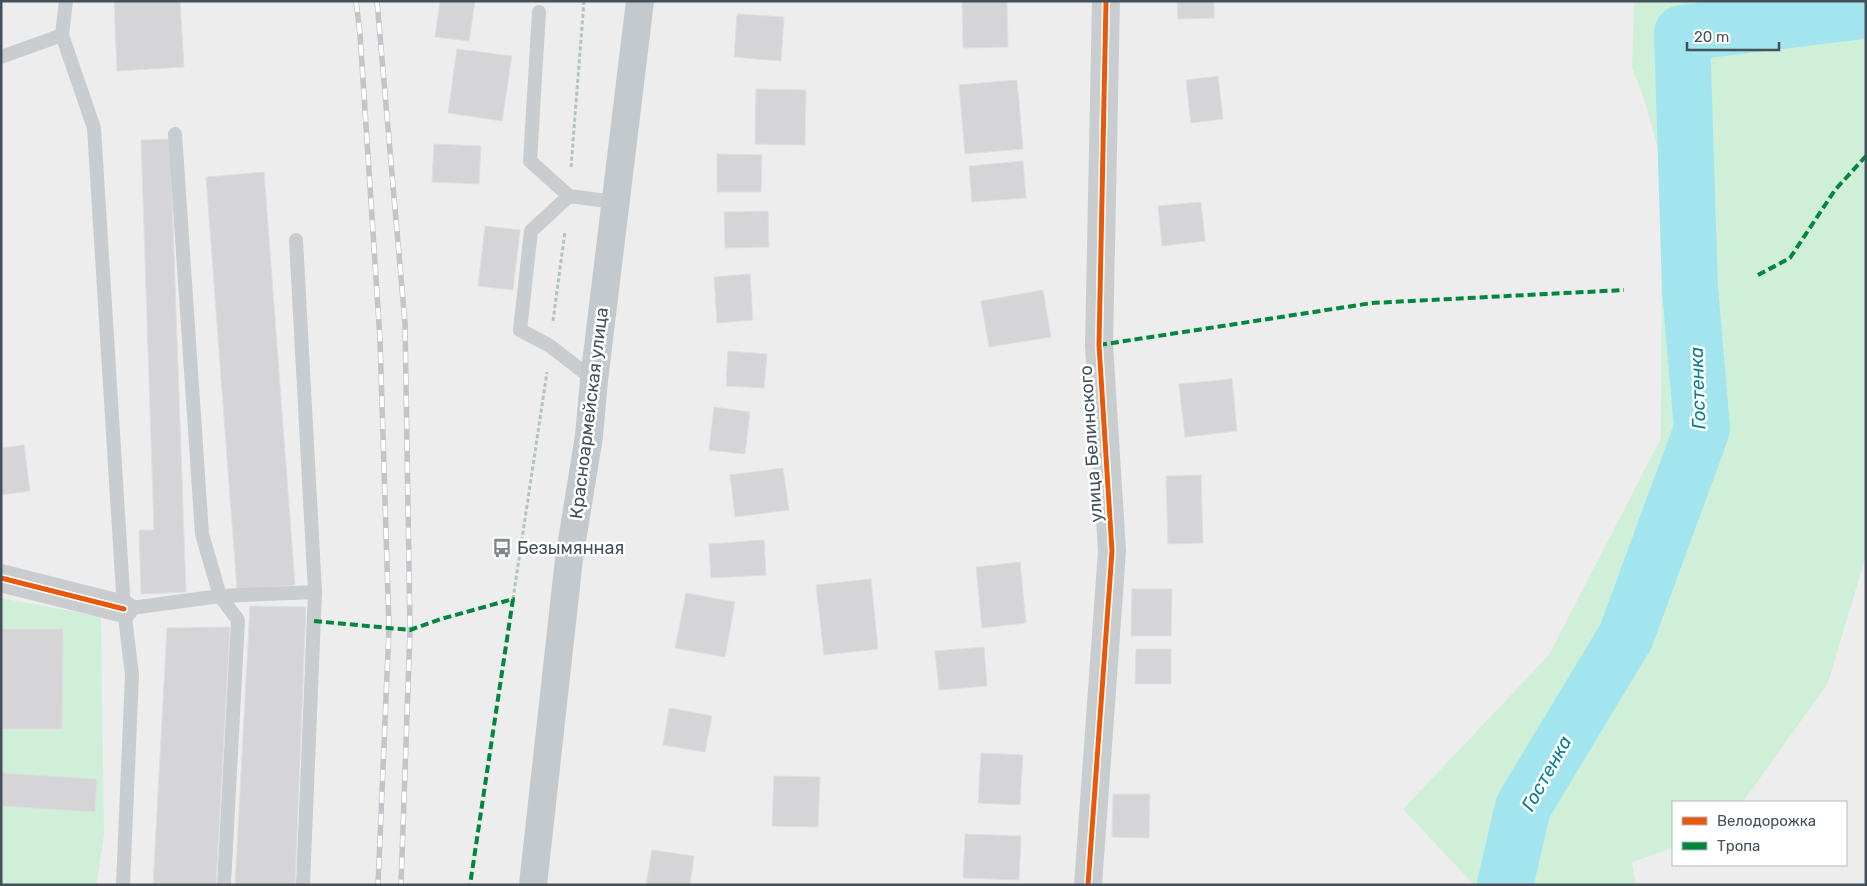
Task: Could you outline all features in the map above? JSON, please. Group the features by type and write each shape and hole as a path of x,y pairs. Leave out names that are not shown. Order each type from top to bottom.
{"main road":[{"name":"Красноармейская улица","path":"533,885 569,559 589,436 594,380 640,1"}],"street":[{"name":"улица Белинского","path":"1088,885 1112,551 1099,346 1106,1"},
{"path":"1,578 124,609"}],"lane":[{"path":"66,1 62,34 94,128 124,609 132,675 122,885"},
{"path":"539,12 530,161 569,196 615,202"},
{"path":"1,57 62,34"},
{"path":"175,134 202,534 220,596 238,620 224,885"},
{"path":"569,196 531,231 520,330 550,346 594,380"},
{"path":"296,240 315,592 303,885"},
{"path":"124,609 220,596 315,592"}],"path":[{"path":"513,599 550,346 569,196 584,1"}],"green space":[{"path":"1634,1 1866,1 1866,555 1828,683 1744,801 1672,801 1672,848 1632,862 1636,885 1474,885 1403,809 1549,655 1661,438 1662,164 1644,98 1632,68"},
{"path":"1,598 101,617 104,834 97,885 1,885"}],"building":[{"path":"114,1 180,1 184,67 117,71"},
{"path":"440,1 475,1 469,41 435,37"},
{"path":"962,1 1007,1 1008,47 963,48"},
{"path":"1177,1 1214,1 1214,18 1178,19"},
{"path":"737,14 784,17 781,61 734,57"},
{"path":"457,49 512,56 502,121 448,113"},
{"path":"1218,76 1223,119 1191,123 1186,80"},
{"path":"1017,80 1023,149 965,154 959,85"},
{"path":"756,89 806,90 805,145 755,144"},
{"path":"170,139 186,592 141,594 139,530 154,530 141,140"},
{"path":"434,144 481,146 479,184 432,182"},
{"path":"717,154 762,155 761,192 717,192"},
{"path":"1023,161 1026,198 972,202 969,166"},
{"path":"264,172 295,585 237,590 206,177"},
{"path":"1201,202 1205,241 1162,246 1158,206"},
{"path":"768,211 769,247 725,248 724,212"},
{"path":"485,226 520,230 513,290 478,286"},
{"path":"750,274 753,320 717,323 714,277"},
{"path":"1043,290 1051,337 989,347 981,301"},
{"path":"728,351 767,354 764,388 726,386"},
{"path":"1232,379 1237,431 1185,437 1179,384"},
{"path":"714,407 750,412 745,454 709,450"},
{"path":"24,445 30,491 1,495 1,448"},
{"path":"783,468 789,510 735,517 730,475"},
{"path":"1201,475 1203,543 1168,544 1166,476"},
{"path":"764,540 766,575 711,578 709,544"},
{"path":"1020,562 1026,623 982,628 976,567"},
{"path":"871,579 878,649 824,655 816,585"},
{"path":"1132,589 1172,589 1171,636 1131,636"},
{"path":"686,593 735,602 725,657 675,648"},
{"path":"250,606 306,607 295,885 235,885"},
{"path":"230,627 216,885 153,885 167,628"},
{"path":"2,629 63,629 62,729 1,729"},
{"path":"984,647 987,686 939,690 935,651"},
{"path":"1136,649 1171,649 1171,684 1135,684"},
{"path":"669,708 712,716 705,752 663,745"},
{"path":"981,753 1023,755 1020,805 978,803"},
{"path":"1,773 97,779 95,812 1,806"},
{"path":"774,776 820,777 818,827 772,826"},
{"path":"1113,794 1150,794 1149,838 1112,837"},
{"path":"965,834 1021,836 1019,880 963,878"},
{"path":"652,850 694,856 690,885 646,885"}],"waterway":[{"name":"Гостенка","path":"1505,885 1523,807 1626,636 1702,429 1690,289 1682,33 1855,12 1857,1"}],"railway":[{"path":"356,1 360,34 380,339 389,628 378,885"},
{"path":"377,1 405,323 410,630 401,885"}],"marked path":[{"path":"1758,275 1790,258 1835,190 1866,156"},
{"path":"1099,345 1372,303 1624,290"},
{"path":"314,621 410,630 441,619 513,599 470,885"}],"cycle path":[{"path":"1088,885 1112,551 1099,345 1106,1"},
{"path":"1,578 124,609"}],"place":[{"name":"Безымянная","path":"502,548"}]}
